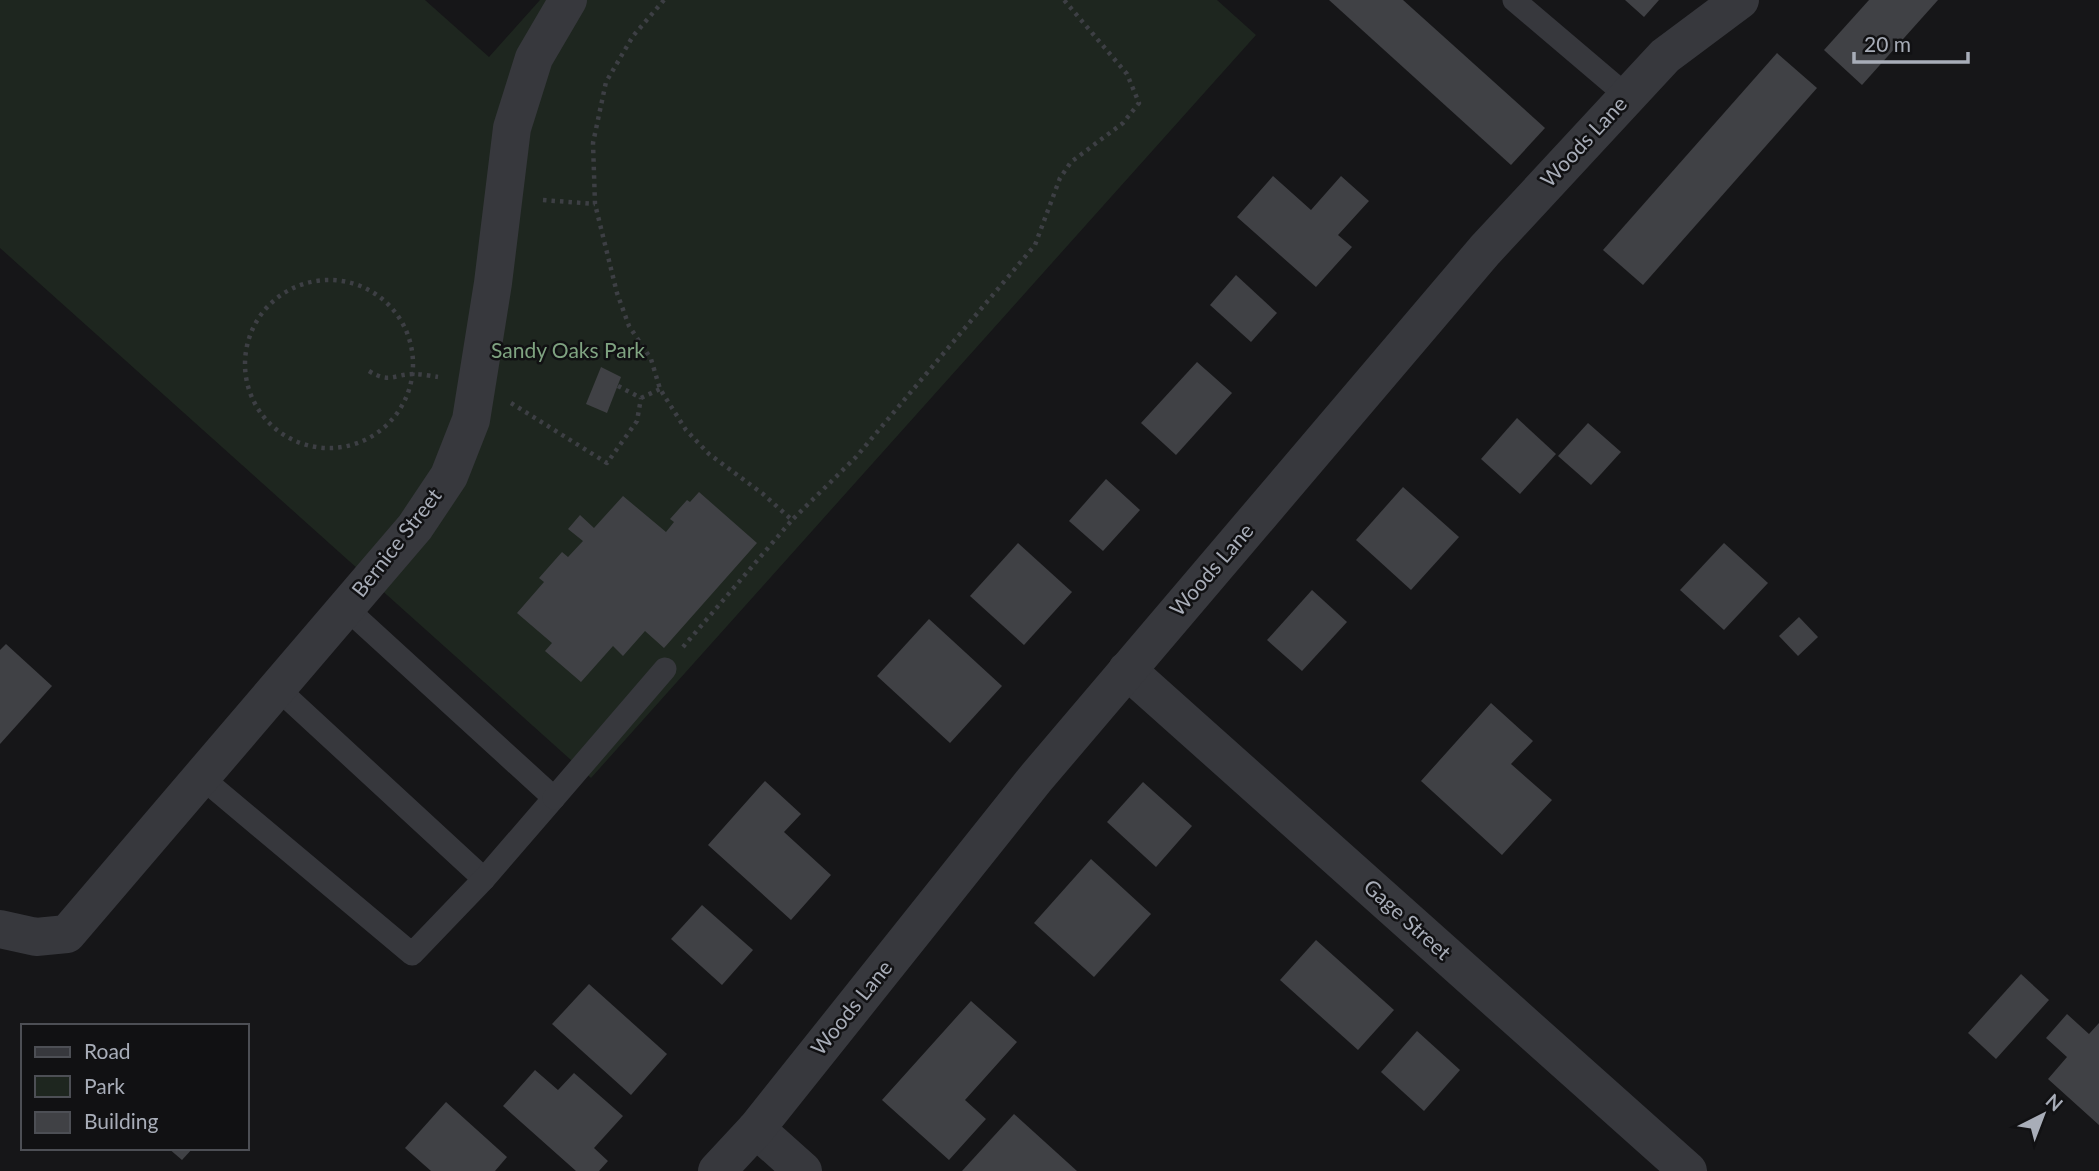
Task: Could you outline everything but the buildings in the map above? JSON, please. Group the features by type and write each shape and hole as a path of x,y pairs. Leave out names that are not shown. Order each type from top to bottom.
{"street":[{"name":"Bernice Street","path":"0,929 36,937 66,934 415,527 449,476 471,420 493,283 512,128 534,58 568,0"},
{"name":"Woods Lane","path":"717,1171 756,1129 1036,778 1485,250 1665,56 1740,0"},
{"name":"Gage Street","path":"1127,670 1688,1171"},
{"path":"756,1129 803,1171"}],"lane":[{"path":"1514,0 1627,96"},
{"path":"346,608 554,798"},
{"path":"201,777 412,954 484,879 664,669"},
{"path":"277,688 484,879"}],"path":[{"path":"664,0 633,36 606,82 593,143 595,204 617,293 629,326 651,359 660,389 685,430 709,454 792,520"},
{"path":"664,669 792,520 856,457 1035,245 1060,178 1071,162 1123,123 1139,103 1127,74 1064,0"},
{"path":"504,197 595,204"},
{"path":"317,279 341,280 368,287 393,307 409,337 413,357 412,374 410,389 399,412 379,432 361,442 336,448 309,446 284,437 262,418 249,397 244,370 249,335 264,308 287,289 317,279"},
{"path":"369,371 379,377 396,378 412,374 477,383 607,463 637,421 640,398"},
{"path":"618,386 640,398"},
{"path":"640,398 660,389"}],"green space":[{"name":"Sandy Oaks Park","path":"0,0 425,0 489,57 540,0 1217,0 1256,35 591,778 0,248"}]}
